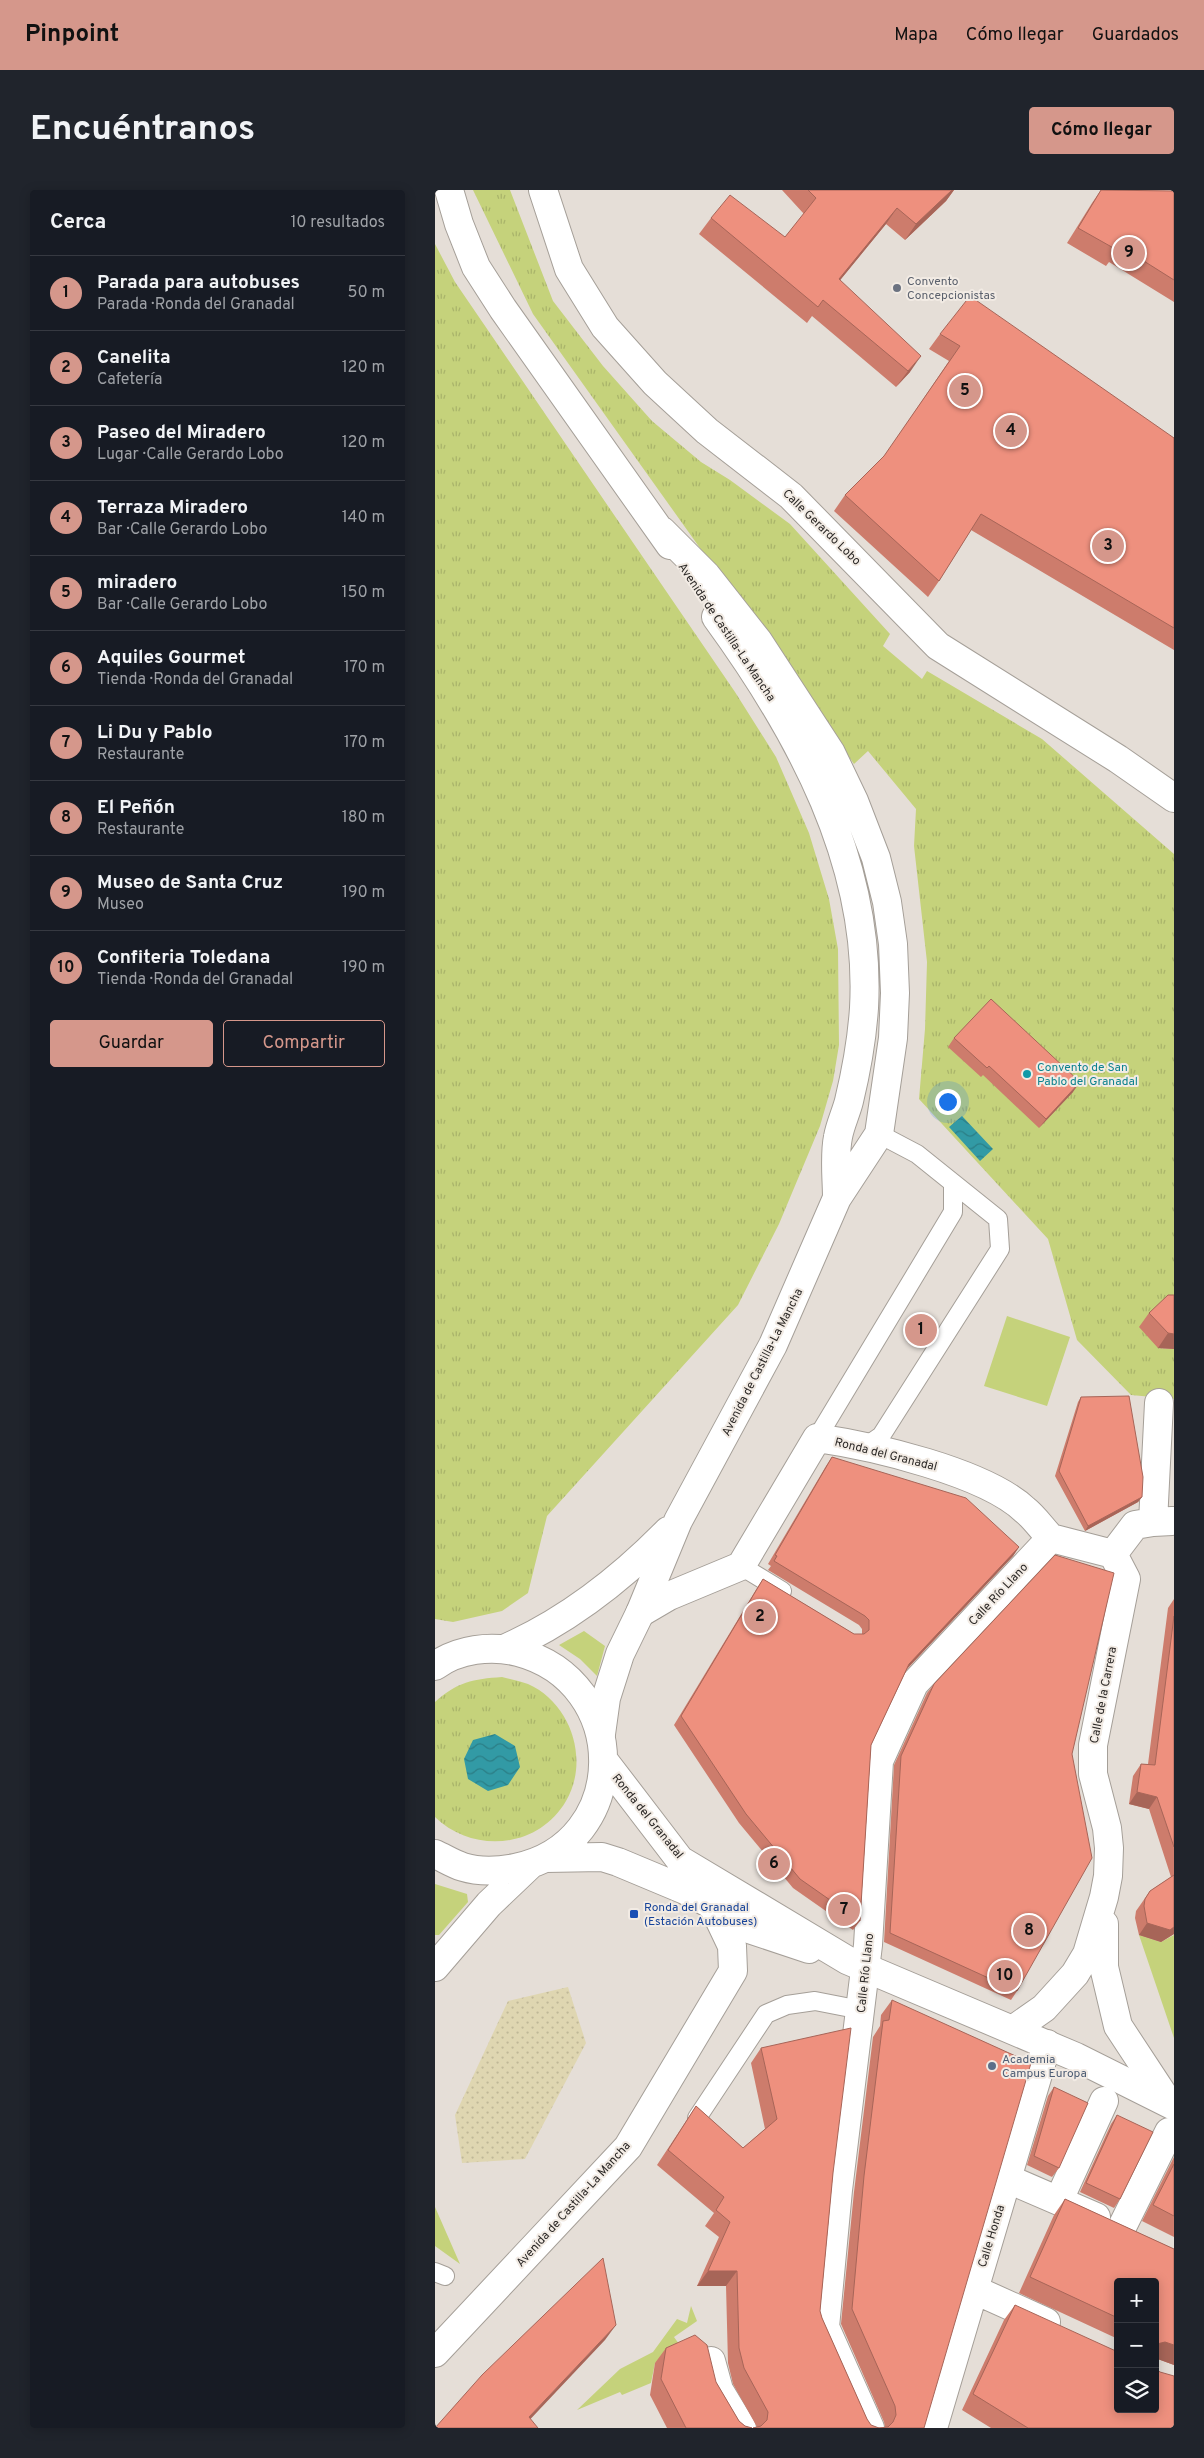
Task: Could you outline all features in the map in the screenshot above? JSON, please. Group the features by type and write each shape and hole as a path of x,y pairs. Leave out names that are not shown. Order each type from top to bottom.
{"street":[{"name":"Avenida de Castilla-La Mancha","path":"449,190 459,224 476,267 553,380 662,531 689,579 750,664 811,770 832,820 859,914 864,968 864,1009 849,1100 838,1138 837,1198"},
{"name":"Calle Gerardo Lobo","path":"543,190 569,269 605,327 655,383 707,431 791,496 938,646 1118,759 1174,798"},
{"name":"Avenida de Castilla-La Mancha","path":"662,531 706,575 758,641 831,753 851,793 875,858 887,902 893,944 895,993 893,1038 879,1134 837,1198 773,1345 678,1521"},
{"path":"1051,1538 1113,1554 1135,1525 1163,1521 1159,1403"},
{"name":"Ronda del Granadal","path":"741,1566 817,1438 865,1447 945,1469 985,1484 1025,1509 1051,1538"},
{"name":"Ronda del Granadal","path":"601,1734 606,1698 617,1662 640,1614 678,1521"},
{"path":"504,1649 550,1627 587,1603 640,1560 678,1521"},
{"name":"Calle Río Llano","path":"870,2428 825,2327 838,2190 861,2010 856,1964 868,1945 879,1761 914,1684 1051,1538"},
{"name":"Calle de la Carrera","path":"1014,2030 1044,2008 1075,1974 1089,1948 1104,1897 1108,1876 1109,1848 1107,1828 1093,1774 1093,1744 1126,1579 1113,1554"},
{"path":"640,1614 669,1596 741,1566"},
{"name":"Ronda del Granadal","path":"438,1661 473,1650 504,1649 537,1657 566,1676 589,1702 601,1734 605,1762 600,1791 588,1818 570,1841 539,1861"},
{"name":"Ronda del Granadal","path":"605,1762 680,1860 856,1964"},
{"name":"Ronda del Granadal","path":"435,1854 464,1867 497,1871 539,1861 602,1858 619,1862 685,1890 749,1929 856,1964 1047,2044"},
{"path":"435,1967 489,1904 539,1861"},
{"name":"Calle de la Carrera","path":"1104,1897 1104,1967 1118,2026 1170,2113"},
{"name":"Avenida de Castilla-La Mancha","path":"435,2353 628,2147 733,1971 733,1946 713,1906"},
{"path":"1047,2044 1170,2113 1121,2229"},
{"name":"Calle Honda","path":"938,2426 975,2290 1047,2044"},
{"path":"1059,2200 1104,2101"},
{"path":"1008,2179 1148,2241"},
{"path":"975,2290 1064,2331"},
{"path":"711,2361 719,2390 742,2428"}],"lane":[{"path":"865,1447 881,1436 1000,1249 998,1219 917,1154 879,1134"},
{"path":"817,1438 953,1212 953,1183"},
{"path":"741,1566 797,1600"},
{"path":"697,2118 767,2014 787,2005 815,2001 861,2010"}],"green space":[{"path":"473,190 510,190 553,301 603,366 652,421 701,462 730,480 790,524 890,634 883,646 922,679 927,671 1042,739 1174,854 1174,1310 1158,1348 1174,1349 1174,1399 1131,1395 1077,1340 1048,1239 919,1099 925,1029 927,962 914,846 916,809 868,751 854,764 533,314"},
{"path":"435,244 455,282 735,692 776,757 809,833 829,899 838,949 839,1045 833,1081 820,1126 779,1224 738,1305 547,1516 528,1593 502,1611 453,1622 435,1619"},
{"path":"1007,1316 1070,1337 1047,1406 984,1386"},
{"path":"584,1631 605,1646 597,1676 580,1659 559,1645"},
{"path":"502,1677 528,1684 543,1693 555,1705 565,1719 572,1734 576,1751 576,1768 573,1785 566,1801 554,1817 539,1829 522,1837 504,1841 486,1841 468,1837 450,1829 435,1817 435,1702 451,1690 466,1683"},
{"path":"435,1884 467,1894 468,1902 439,1935 435,1935"},
{"path":"1139,1935 1161,1942 1174,1935 1174,2038"},
{"path":"435,2207 460,2264 435,2246"},
{"path":"691,2306 697,2321 674,2337 684,2351 655,2363 651,2383 622,2395 620,2392 577,2410 620,2369 653,2352 677,2319 687,2323"}],"sand":[{"path":"568,1987 586,2043 525,2159 462,2163 455,2115 508,2001"}],"water":[{"path":"962,1116 993,1149 980,1161 949,1127"},
{"path":"495,1734 515,1746 520,1767 508,1785 488,1791 468,1779 464,1759 473,1740"}],"building":[{"path":"808,190 952,190 916,224 897,208 839,279 921,356 908,371 823,300 818,307 711,218 730,195 785,237 816,198"},
{"path":"1101,190 1174,191 1174,280 1120,246 1117,250 1078,228"},
{"path":"970,296 1174,438 1174,628 981,514 939,581 845,495 884,456 960,346 940,334"},
{"path":"991,999 1080,1082 1046,1119 989,1066 987,1068 954,1038"},
{"path":"1168,1295 1174,1295 1174,1334 1168,1333 1149,1313"},
{"path":"1129,1396 1143,1477 1142,1497 1088,1526 1059,1471 1081,1397"},
{"path":"832,1457 966,1498 1019,1547 909,1664 871,1745 860,1921 800,1879 746,1814 681,1716 763,1579 854,1634 864,1634 869,1630 869,1620 865,1616 774,1561 777,1556 775,1555"},
{"path":"1055,1555 1114,1573 1072,1754 1092,1858 1017,1991 890,1933 901,1756 934,1684"},
{"path":"1174,1616 1174,1847 1157,1797 1137,1792 1141,1764 1155,1765"},
{"path":"1174,1875 1174,1927 1170,1930 1147,1923 1144,1906 1145,1899 1150,1891"},
{"path":"892,2000 1031,2063 924,2428 879,2428 888,2427 893,2422 896,2415 895,2406 852,2309 864,2176 883,2021 889,2020"},
{"path":"851,2028 833,2173 820,2311 867,2419 871,2425 879,2428 753,2428 761,2426 767,2420 768,2412 744,2368 739,2348 737,2271 708,2271 730,2222 716,2210 724,2197 668,2150 696,2106 743,2148 777,2119 761,2048"},
{"path":"1054,2087 1088,2103 1059,2168 1034,2156"},
{"path":"1117,2115 1153,2132 1120,2199 1086,2183"},
{"path":"1174,2164 1174,2216 1153,2205"},
{"path":"1065,2199 1174,2249 1174,2345 1165,2342 1159,2344 1159,2278 1114,2278 1114,2316 1030,2277"},
{"path":"603,2258 616,2325 529,2417 538,2428 435,2428 482,2375"},
{"path":"1015,2305 1114,2350 1114,2413 1159,2413 1159,2371 1174,2376 1174,2428 1028,2428 973,2394"},
{"path":"695,2335 707,2345 716,2382 739,2421 745,2426 752,2428 686,2428 661,2379 666,2348"}],"place":[{"name":"Museo de Santa Cruz","path":"1129,253"},
{"name":"Convento Concepcionistas","path":"897,288"},
{"name":"miradero","path":"965,391"},
{"name":"Terraza Miradero","path":"1011,431"},
{"name":"Paseo del Miradero","path":"1108,546"},
{"name":"Convento de San Pablo del Granadal","path":"1027,1074"},
{"name":"Parada para autobuses","path":"921,1330"},
{"name":"Canelita","path":"760,1617"},
{"name":"Aquiles Gourmet","path":"774,1864"},
{"name":"Li Du y Pablo","path":"844,1910"},
{"name":"Ronda del Granadal (Estación Autobuses)","path":"634,1914"},
{"name":"El Peñón","path":"1029,1931"},
{"name":"Confiteria Toledana","path":"1005,1976"},
{"name":"Academia Campus Europa","path":"992,2066"}]}
